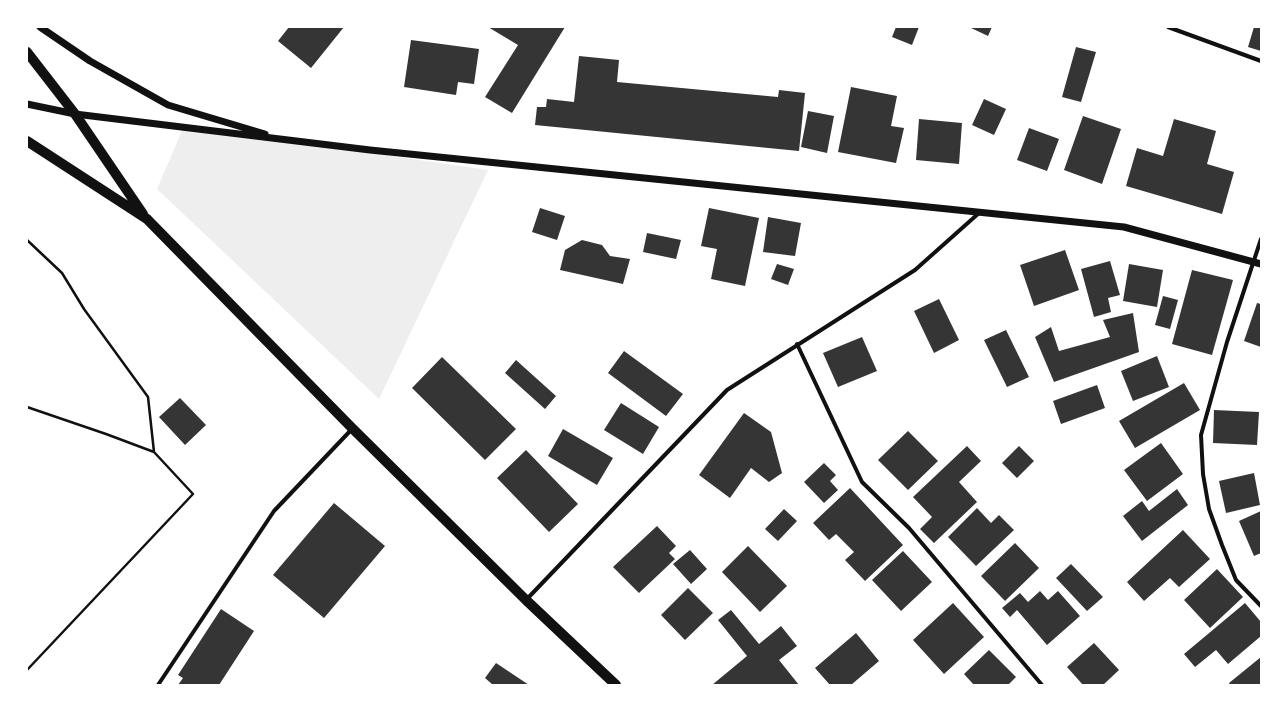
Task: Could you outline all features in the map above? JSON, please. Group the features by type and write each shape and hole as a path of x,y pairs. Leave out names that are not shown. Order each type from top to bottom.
{"main road":[{"path":"27,52 75,114 147,219 352,428 526,600 616,685"},
{"path":"27,141 147,219"}],"street":[{"path":"40,27 90,61 168,105 285,140"},
{"path":"1168,27 1261,61"},
{"path":"27,104 75,114 378,151 1124,227 1257,263"},
{"path":"526,600 727,390 915,270 979,212"},
{"path":"1261,238 1257,263 1227,342 1201,435 1203,474 1209,509 1236,580 1261,606"},
{"path":"797,344 862,482 909,528 1042,685"},
{"path":"158,685 274,511 352,428"}],"path":[{"path":"27,240 62,273 84,309 148,397 154,452"},
{"path":"27,407 154,452 192,494 27,670"}],"shaded area":[{"path":"184,126 488,170 379,399 157,189"}],"building":[{"path":"289,27 344,27 311,68 278,41"},
{"path":"488,27 565,27 512,113 485,97 518,45"},
{"path":"896,27 919,27 912,45 892,37"},
{"path":"969,27 992,27 988,36"},
{"path":"1254,27 1261,27 1261,51 1248,47"},
{"path":"411,40 479,49 474,84 458,82 456,95 404,87"},
{"path":"1076,47 1096,52 1081,102 1062,97"},
{"path":"579,56 619,60 617,82 778,97 779,90 805,93 799,151 535,125 537,107 546,107 547,99 574,102"},
{"path":"851,87 897,96 891,126 904,128 896,163 838,152"},
{"path":"984,99 1006,109 994,135 972,125"},
{"path":"808,111 834,116 827,153 801,147"},
{"path":"1083,116 1121,129 1102,184 1064,170"},
{"path":"919,119 962,123 959,164 916,160"},
{"path":"1174,119 1216,131 1207,164 1234,172 1222,214 1126,186 1137,148 1163,156"},
{"path":"1029,128 1059,139 1047,171 1017,160"},
{"path":"540,208 565,216 557,240 532,232"},
{"path":"709,208 759,218 745,286 711,279 717,249 701,246"},
{"path":"768,217 801,223 795,256 763,252"},
{"path":"647,233 681,240 676,259 643,252"},
{"path":"582,240 602,245 610,256 630,259 623,284 560,270 565,250"},
{"path":"1065,250 1079,290 1034,306 1020,265"},
{"path":"1110,261 1120,295 1108,298 1111,312 1094,317 1081,269"},
{"path":"777,264 794,269 788,285 771,279"},
{"path":"1129,264 1163,270 1157,307 1123,301"},
{"path":"1192,270 1233,280 1212,355 1172,344"},
{"path":"1163,296 1178,300 1170,329 1155,325"},
{"path":"939,299 959,340 934,353 914,311"},
{"path":"1257,303 1261,304 1261,347 1244,341"},
{"path":"1133,313 1139,352 1054,382 1035,337 1051,327 1059,351 1110,337 1103,320"},
{"path":"1006,330 1029,377 1007,387 984,340"},
{"path":"862,337 877,371 838,387 823,353"},
{"path":"624,351 683,394 666,416 608,373"},
{"path":"1157,356 1169,387 1133,401 1121,371"},
{"path":"442,357 516,429 485,460 412,388"},
{"path":"516,360 556,396 545,409 505,373"},
{"path":"1184,383 1200,410 1135,448 1119,421"},
{"path":"1097,385 1105,408 1061,424 1053,401"},
{"path":"180,398 206,425 185,445 159,417"},
{"path":"621,403 659,427 643,454 604,430"},
{"path":"1214,410 1259,412 1257,445 1213,443"},
{"path":"744,413 771,432 782,473 769,482 751,468 730,498 699,475"},
{"path":"563,429 613,458 597,485 548,456"},
{"path":"908,431 938,461 908,490 878,460"},
{"path":"1161,443 1183,474 1147,501 1124,470"},
{"path":"967,446 981,461 959,482 977,502 934,543 920,529 932,517 913,497"},
{"path":"1019,446 1034,461 1017,478 1002,463"},
{"path":"526,450 578,504 549,532 497,478"},
{"path":"824,463 836,475 830,481 838,490 824,503 804,482"},
{"path":"1254,473 1260,505 1226,513 1219,481"},
{"path":"850,488 903,545 865,581 845,560 854,552 836,534 829,540 813,523"},
{"path":"1177,489 1188,505 1142,541 1123,516 1142,501 1149,511"},
{"path":"334,503 385,546 324,618 273,575"},
{"path":"977,508 991,523 999,515 1014,530 976,566 948,537"},
{"path":"784,509 797,521 778,541 765,529"},
{"path":"1261,511 1261,553 1254,556 1239,521"},
{"path":"657,526 676,546 669,553 675,559 639,593 613,567"},
{"path":"1183,530 1210,559 1179,587 1170,578 1144,601 1127,582"},
{"path":"1015,543 1039,568 1005,601 981,576"},
{"path":"748,546 787,586 760,612 722,572"},
{"path":"690,550 707,569 691,584 673,564"},
{"path":"903,551 932,582 901,611 872,580"},
{"path":"1071,564 1103,597 1087,611 1056,578"},
{"path":"1217,569 1243,597 1210,628 1184,600"},
{"path":"688,588 713,613 685,640 661,615"},
{"path":"1040,591 1048,600 1058,591 1080,616 1047,645 1017,610 1010,617 1002,608 1020,593 1028,602"},
{"path":"953,603 984,637 944,674 913,640"},
{"path":"1245,603 1261,622 1261,636 1228,664 1216,650 1195,667 1184,654"},
{"path":"221,609 254,631 219,685 178,685 183,678 178,675"},
{"path":"731,610 759,644 781,626 797,646 779,660 799,685 712,685 747,656 718,620"},
{"path":"856,633 879,661 851,685 830,685 815,668"},
{"path":"1094,643 1119,670 1103,685 1083,685 1067,667"},
{"path":"989,650 1016,677 1008,685 974,685 964,674"},
{"path":"1261,657 1261,685 1230,685 1229,683"},
{"path":"496,663 529,685 493,685 485,678"}]}
